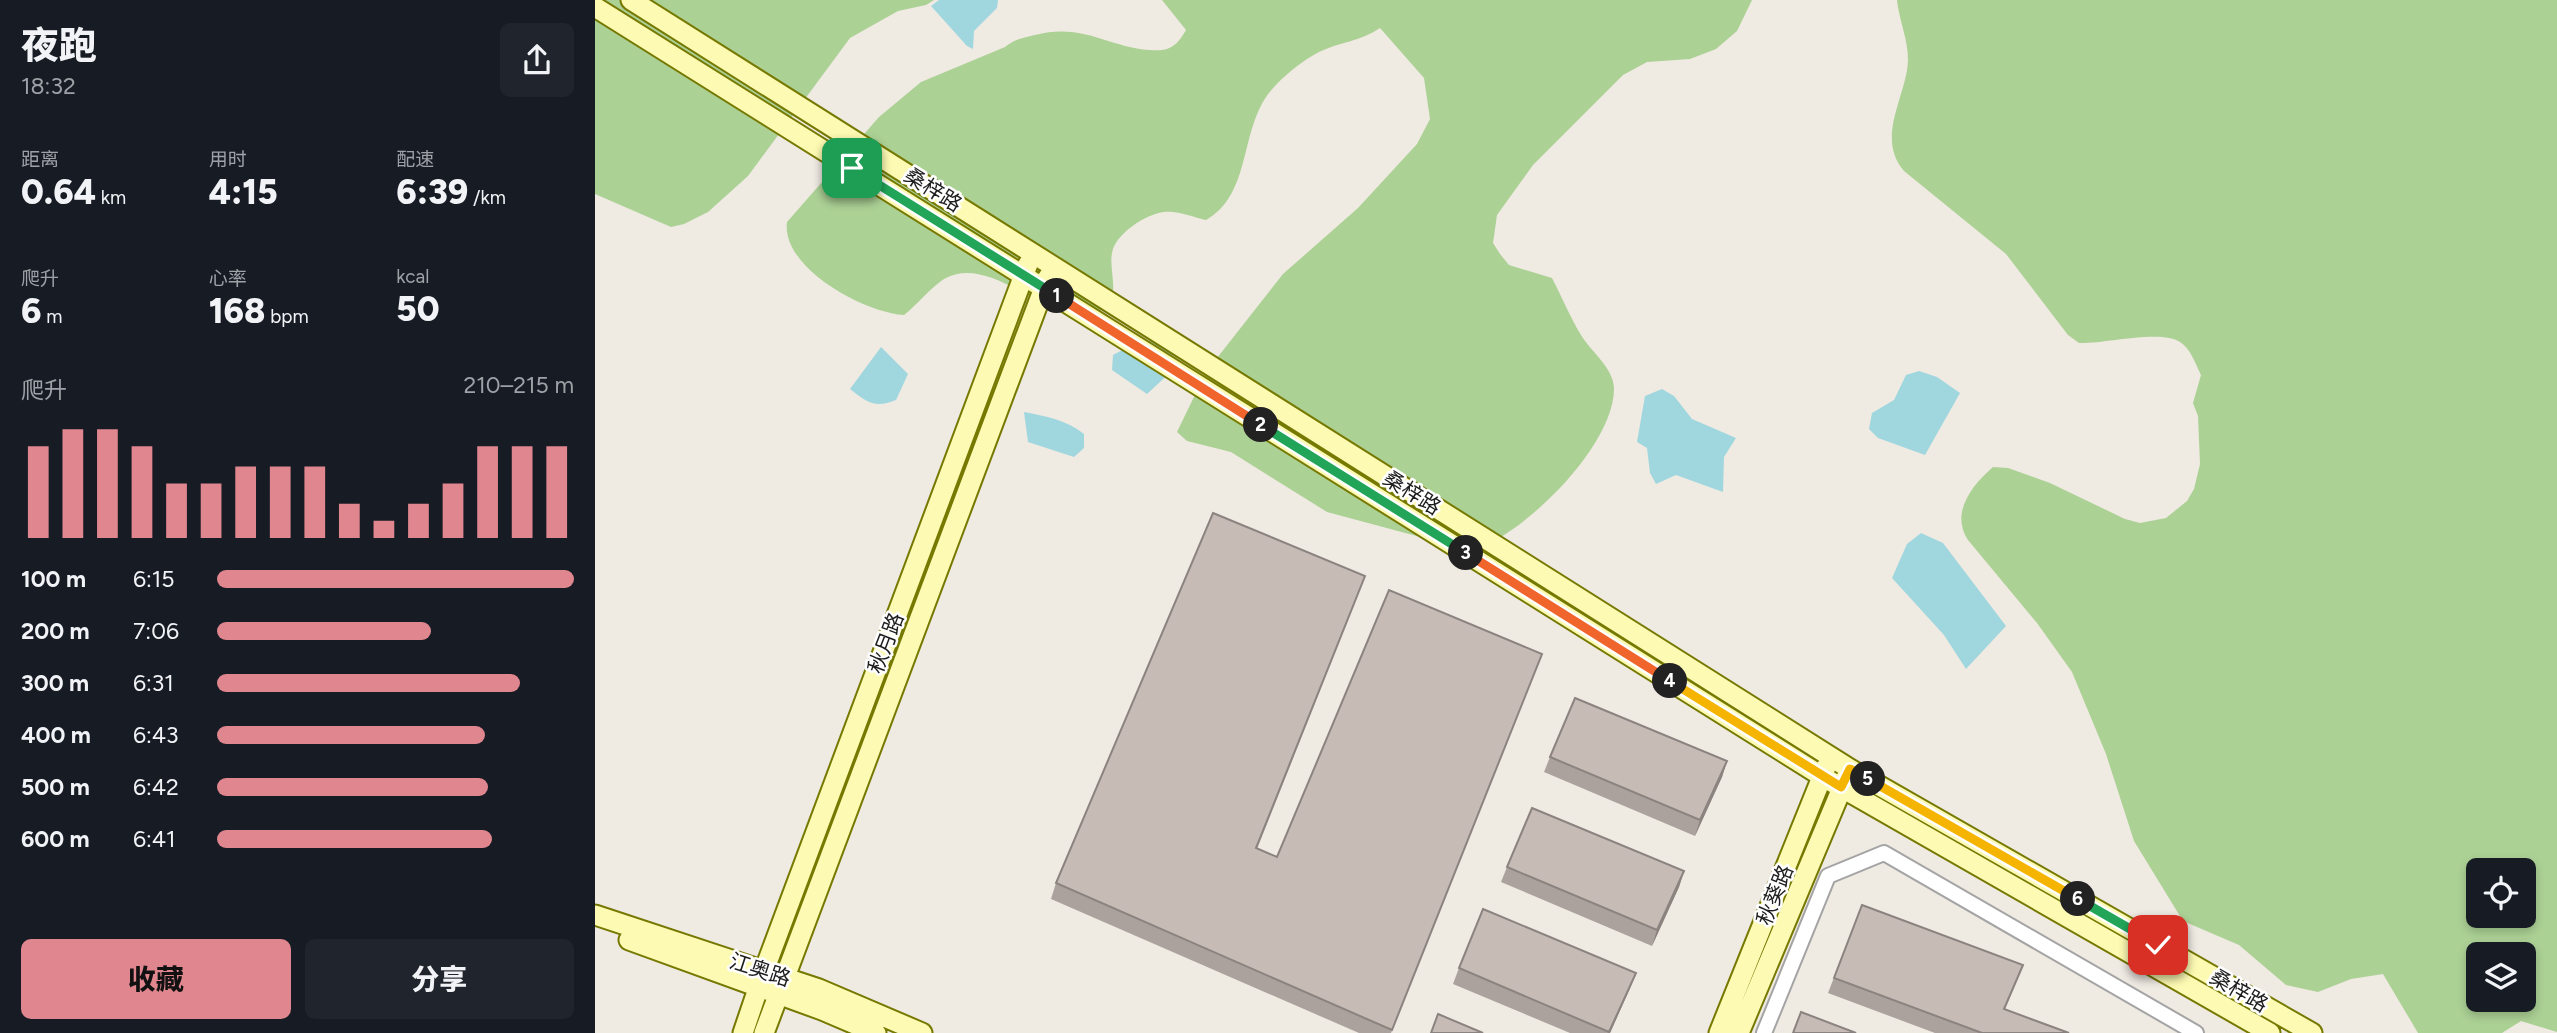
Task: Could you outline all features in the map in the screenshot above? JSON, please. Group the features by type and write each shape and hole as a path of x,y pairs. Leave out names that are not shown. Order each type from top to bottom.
{"street":[{"name":"桑梓路","path":"631,0 1850,769 2312,1033"},
{"name":"桑梓路","path":"595,6 1822,777 2270,1033"},
{"name":"秋月路","path":"743,1033 1032,253"},
{"name":"秋月路","path":"764,1033 1053,266"},
{"name":"秋葵路","path":"1719,1033 1831,756"},
{"name":"秋葵路","path":"1739,1033 1850,769"},
{"path":"1764,1033 1828,876 1884,853 2196,1033"},
{"name":"江奥路","path":"595,915 761,979 922,1033"},
{"name":"江奥路","path":"595,928 761,979"},
{"name":"江奥路","path":"781,986 876,1033"}],"green space":[{"path":"595,0 934,0 926,5 898,11 850,38 748,176 708,212 684,224 671,227 595,194"},
{"path":"1162,0 1752,0 1737,31 1716,49 1690,59 1647,62 1623,75 1533,165 1497,215 1493,243 1500,254 1509,265 1552,278 1581,335 1610,374 1614,389 1610,411 1585,458 1545,503 1501,537 1474,549 1459,549 1327,512 1231,452 1187,441 1177,432 1206,372 1283,274 1358,208 1417,144 1430,119 1424,78 1380,28 1312,56 1290,72 1271,91 1258,112 1237,180 1220,209 1206,220 1164,212 1140,221 1125,232 1112,253 1113,296 1110,303 1095,312 1076,313 1057,308 980,274 962,273 944,279 904,315 888,312 848,297 811,271 797,256 789,239 787,222 879,117 921,82 1019,39 1053,32 1086,34 1145,50 1170,48 1186,30"},
{"path":"1897,0 2557,0 2557,1032 2521,1021 2502,1033 2418,1033 2383,974 2351,979 2318,992 2286,985 2239,945 2183,921 2134,841 2106,754 2072,672 2037,623 1968,540 1961,520 1962,510 1971,491 1993,467 2008,468 2050,483 2125,519 2140,523 2166,518 2187,501 2194,489 2200,464 2198,416 2193,403 2201,375 2187,348 2171,338 2146,337 2079,343 2068,335 2006,254 1904,171 1896,158 1892,130 1906,74 1907,45"}],"water":[{"path":"939,0 998,0 997,8 974,31 973,49 967,46 931,6"},
{"path":"1159,338 1171,345 1174,369 1147,394 1112,370 1113,355 1130,346"},
{"path":"881,347 908,374 896,400 877,404 866,401 850,389"},
{"path":"1919,371 1937,377 1960,393 1925,455 1878,438 1869,429 1872,413 1894,400 1906,375"},
{"path":"1662,389 1674,396 1692,419 1736,438 1724,457 1723,492 1676,475 1656,484 1650,473 1647,448 1637,442 1645,396"},
{"path":"1024,412 1056,419 1077,429 1084,434 1084,448 1074,457 1028,442"},
{"path":"1921,533 1943,543 2006,626 1966,669 1944,635 1892,578 1907,544"}],"building":[{"path":"1213,513 1365,576 1256,848 1277,857 1389,590 1542,654 1392,1030 1056,883"},
{"path":"1575,698 1727,761 1700,820 1550,757"},
{"path":"1532,808 1684,871 1657,930 1507,867"},
{"path":"1862,905 2023,965 2004,1009 2069,1033 1982,1033 1834,978"},
{"path":"1483,909 1636,973 1609,1032 1459,968"},
{"path":"1801,1012 1856,1033 1793,1033"},
{"path":"1438,1014 1483,1033 1431,1033"}],"route":[{"path":"852,168 1822,777 1841,787 1850,769 2158,945"}]}
